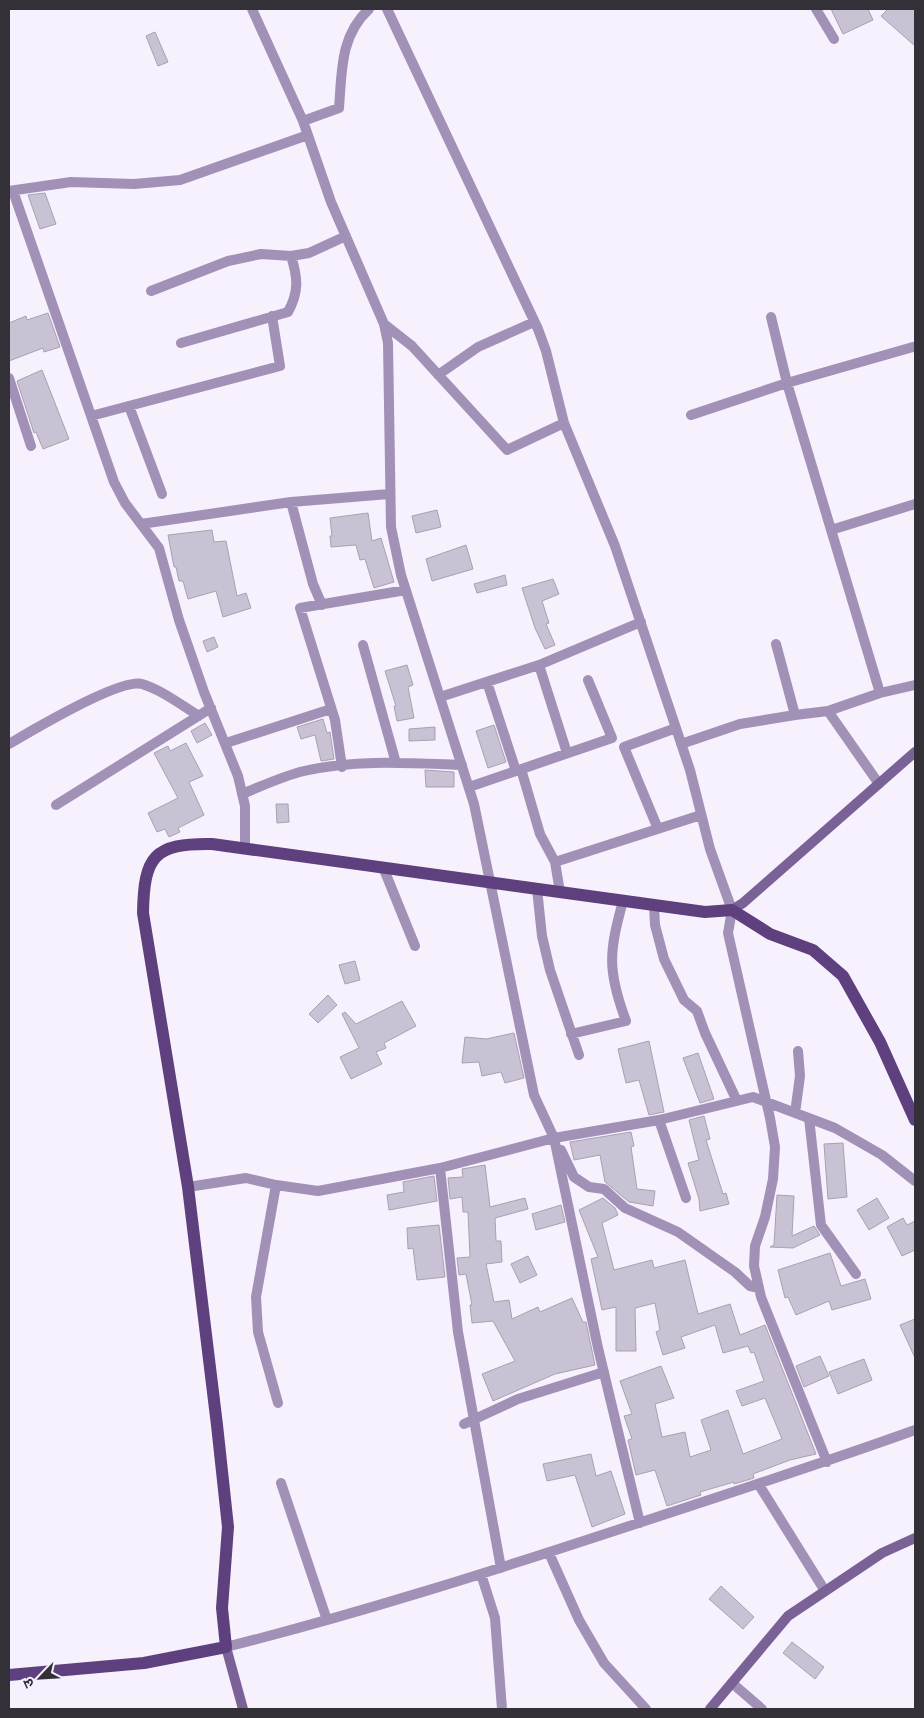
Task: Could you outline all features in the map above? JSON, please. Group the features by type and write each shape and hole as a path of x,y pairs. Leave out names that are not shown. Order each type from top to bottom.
{"main road":[{"path":"243,1709 226,1647 222,1608 228,1527 188,1187 150,967 143,913 144,884 150,866 156,856 169,847 185,844 245,848 705,912 732,910 743,903 915,752"},
{"path":"732,910 770,934 813,950 843,976 880,1042 915,1120"},
{"path":"710,1709 788,1616 882,1553 915,1538"},
{"path":"9,1675 144,1663 226,1647"}],"street":[{"path":"252,9 303,121 346,236 384,324 388,343 391,527 406,590 462,765 492,882 534,1095 574,1177 588,1187 604,1189 626,1208 678,1232 735,1272 750,1286 759,1288"},
{"path":"303,121 339,108 346,42 356,21 369,9"},
{"path":"386,9 546,351 564,423 615,546 676,728 710,849 732,910 728,933 767,1103 775,1147 773,1179 765,1217 755,1246 754,1266 759,1288 827,1462"},
{"path":"816,9 834,39"},
{"path":"245,848 245,806 242,794 226,743 179,620 159,548 125,503 114,482 11,191 71,182 134,184 180,180 308,135"},
{"path":"151,290 228,261 261,254 291,256 309,253 346,236"},
{"path":"181,343 288,312 296,298 297,273 291,256"},
{"path":"91,416 280,366 272,316"},
{"path":"771,317 787,383 880,693"},
{"path":"438,375 478,347 534,322"},
{"path":"384,324 412,346 507,450 564,423"},
{"path":"691,415 787,383 913,347"},
{"path":"9,378 31,446"},
{"path":"129,406 162,494"},
{"path":"141,524 291,502 389,494"},
{"path":"291,502 313,584 322,605"},
{"path":"831,530 915,504"},
{"path":"342,766 332,709 300,608 406,590"},
{"path":"440,697 539,665 641,622"},
{"path":"776,644 795,716"},
{"path":"363,645 396,763"},
{"path":"539,665 567,753"},
{"path":"468,787 612,738 588,680"},
{"path":"487,682 540,834 555,862 560,892"},
{"path":"9,744 77,706 126,686 140,683 171,698 199,716"},
{"path":"681,744 740,724 828,711 880,693 915,685"},
{"path":"56,805 212,708"},
{"path":"226,743 332,709"},
{"path":"828,711 879,784"},
{"path":"658,829 624,747 676,728"},
{"path":"242,794 304,771 342,766 396,763 462,765"},
{"path":"555,862 702,815"},
{"path":"383,868 415,946"},
{"path":"537,889 546,953 579,1055"},
{"path":"571,1034 626,1021 611,974 613,938 623,901"},
{"path":"654,905 655,925 664,959 684,1000 697,1011 705,1033 738,1101"},
{"path":"795,1113 800,1076 798,1051"},
{"path":"188,1187 246,1178 276,1185 318,1191 440,1168 554,1138 659,1120 753,1097 835,1128 882,1155 915,1181"},
{"path":"808,1118 821,1225 856,1274"},
{"path":"659,1120 686,1198"},
{"path":"554,1138 604,1372 640,1523"},
{"path":"440,1168 469,1422 501,1568"},
{"path":"276,1185 256,1297 258,1332 278,1403"},
{"path":"469,1422 518,1399 604,1372"},
{"path":"226,1647 327,1620 549,1553 827,1462 915,1430"},
{"path":"281,1483 327,1620"},
{"path":"758,1485 825,1591"},
{"path":"549,1553 579,1620 604,1663 646,1709"},
{"path":"481,1574 495,1618 502,1709"},
{"path":"732,1683 762,1709"}],"building":[{"path":"831,9 868,9 873,20 843,34"},
{"path":"888,9 915,9 915,46 881,16"},
{"path":"155,32 168,62 158,66 146,36"},
{"path":"45,193 56,224 40,229 28,195"},
{"path":"48,313 60,347 44,352 43,348 9,361 9,323 26,316 27,320"},
{"path":"42,370 69,439 43,449 36,432 34,433 17,381"},
{"path":"437,510 441,527 416,533 412,516"},
{"path":"368,513 372,541 381,538 394,582 374,588 365,559 360,560 356,545 331,547 330,536 332,536 330,518"},
{"path":"212,530 214,542 226,541 237,596 246,593 251,608 223,617 216,591 188,599 183,581 179,581 176,567 174,567 168,535"},
{"path":"466,545 473,569 432,581 426,559"},
{"path":"505,575 507,585 477,593 474,584"},
{"path":"553,579 559,594 542,601 549,623 546,624 555,645 545,649 535,628 522,588"},
{"path":"214,637 218,647 207,652 203,641"},
{"path":"407,665 413,685 408,687 414,718 397,721 394,706 396,706 385,671"},
{"path":"323,719 327,733 330,732 334,759 321,761 315,735 301,739 297,727"},
{"path":"205,723 212,735 197,743 191,731"},
{"path":"494,725 506,762 488,768 476,731"},
{"path":"435,727 435,740 409,741 409,729"},
{"path":"186,743 203,776 189,782 204,815 178,828 180,832 169,837 165,829 157,832 148,813 178,798 154,753 168,746 170,751"},
{"path":"425,770 454,772 454,787 426,787"},
{"path":"276,804 288,804 289,822 277,823"},
{"path":"355,961 360,980 345,984 339,965"},
{"path":"328,995 337,1005 318,1023 309,1014"},
{"path":"402,1001 416,1026 384,1043 386,1048 376,1052 382,1064 351,1079 340,1057 359,1048 342,1014 345,1012 356,1024"},
{"path":"514,1033 524,1078 505,1083 501,1072 482,1076 479,1062 462,1063 465,1037 486,1039"},
{"path":"649,1041 664,1112 649,1115 639,1080 626,1083 618,1049"},
{"path":"698,1053 714,1099 700,1103 683,1058"},
{"path":"704,1116 710,1139 706,1140 723,1194 726,1193 729,1204 700,1211 699,1199 688,1163 699,1160 689,1120"},
{"path":"631,1132 634,1146 631,1147 637,1189 655,1191 653,1206 629,1202 605,1182 600,1155 574,1160 570,1142"},
{"path":"843,1143 847,1197 828,1199 824,1144"},
{"path":"485,1165 490,1207 525,1198 528,1209 495,1218 496,1241 501,1241 502,1262 486,1264 494,1302 509,1300 512,1319 538,1307 540,1312 572,1298 583,1322 586,1322 595,1365 555,1374 493,1401 482,1374 515,1361 493,1321 472,1323 470,1305 472,1305 466,1274 459,1275 457,1258 470,1257 468,1212 463,1212 462,1197 450,1199 448,1178 463,1177 462,1169"},
{"path":"434,1176 437,1201 389,1210 387,1195 404,1192 403,1182"},
{"path":"777,1195 794,1196 792,1236 814,1226 820,1235 793,1248 770,1247 774,1245"},
{"path":"603,1198 615,1208 618,1215 602,1223 614,1270 652,1260 654,1268 685,1260 698,1314 730,1304 740,1335 765,1325 816,1454 790,1460 753,1474 754,1478 700,1492 701,1495 667,1506 655,1470 636,1475 628,1440 632,1439 624,1416 632,1414 620,1381 661,1366 674,1398 655,1404 662,1437 685,1432 690,1457 711,1450 701,1420 728,1410 743,1454 782,1439 765,1398 742,1406 736,1391 764,1381 754,1352 751,1353 748,1346 723,1353 715,1325 681,1337 685,1348 663,1355 656,1332 660,1330 655,1303 635,1308 636,1351 616,1351 616,1307 602,1310 591,1259 598,1257 579,1210"},
{"path":"877,1198 889,1218 869,1230 857,1210"},
{"path":"561,1205 565,1222 536,1230 532,1214"},
{"path":"903,1218 907,1225 915,1221 915,1250 902,1256 887,1227"},
{"path":"439,1225 445,1277 417,1280 413,1248 408,1249 407,1228"},
{"path":"830,1253 841,1286 865,1279 871,1299 832,1310 829,1301 796,1315 788,1297 785,1298 778,1270"},
{"path":"528,1256 537,1275 520,1283 511,1264"},
{"path":"915,1319 915,1358 900,1325"},
{"path":"820,1356 829,1376 804,1387 796,1366"},
{"path":"864,1359 872,1380 838,1394 829,1372"},
{"path":"591,1454 596,1476 611,1471 625,1514 592,1527 575,1475 547,1481 543,1464"},
{"path":"721,1586 754,1617 743,1629 709,1599"},
{"path":"792,1642 824,1667 815,1679 783,1653"}]}
